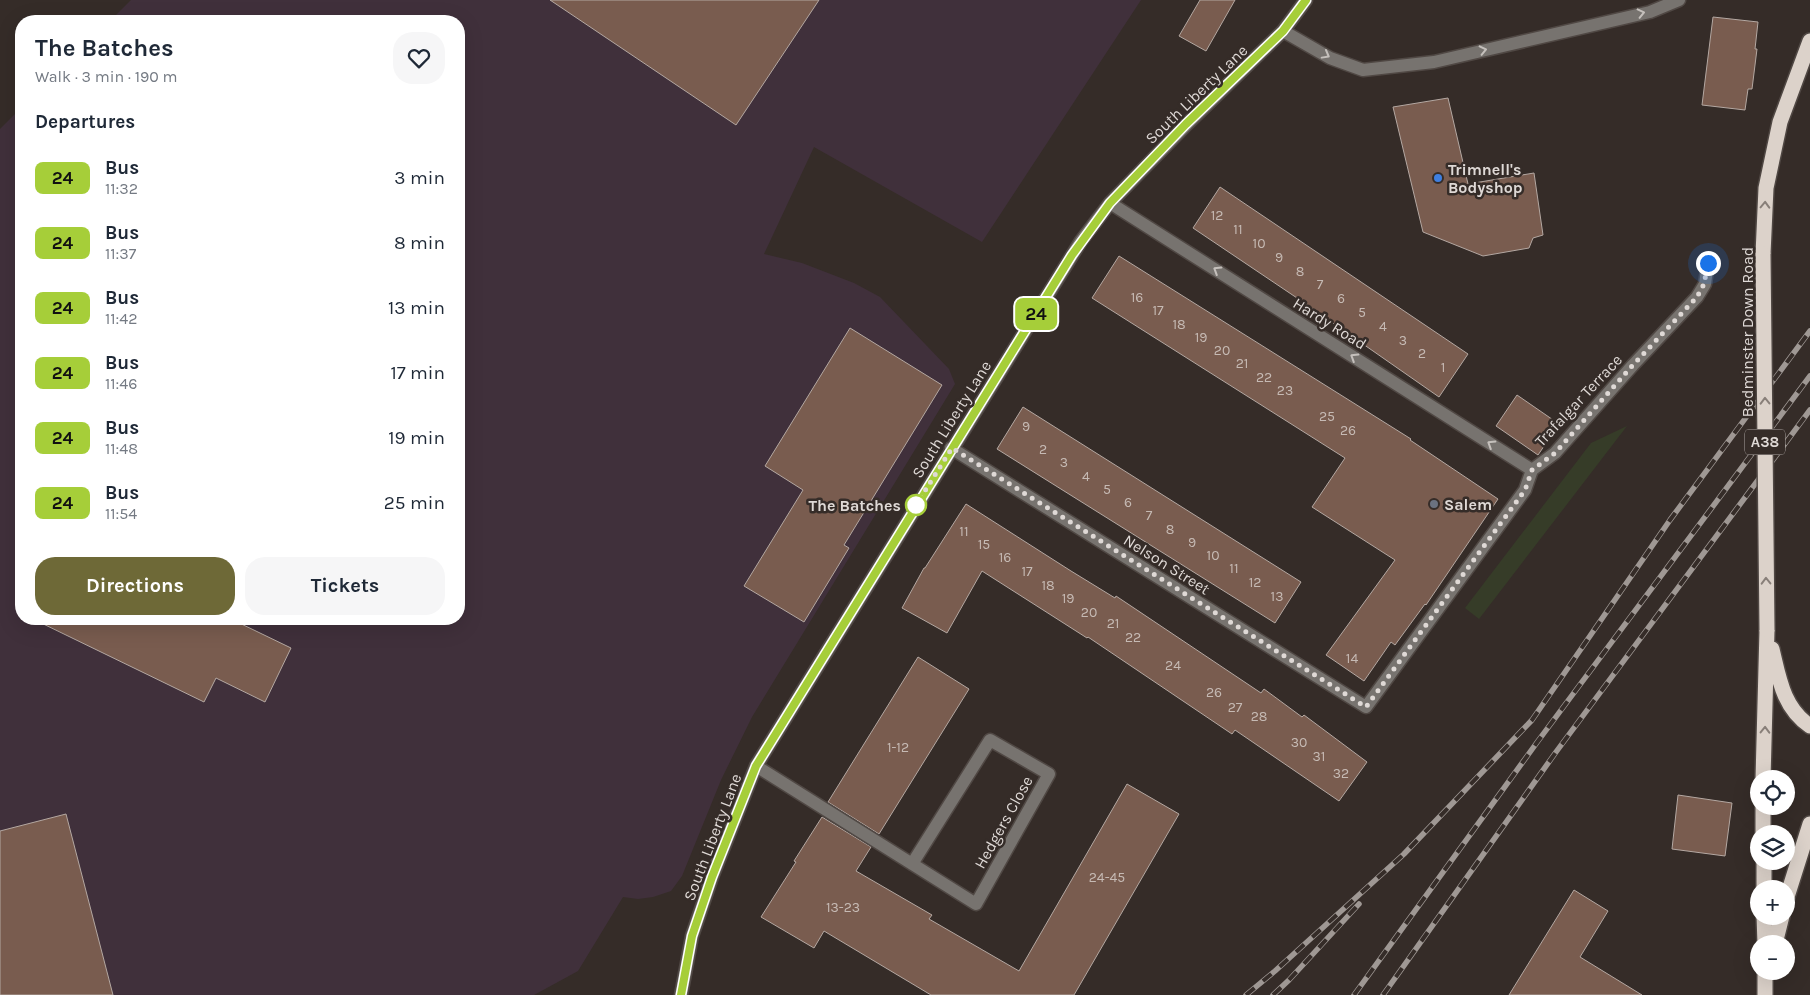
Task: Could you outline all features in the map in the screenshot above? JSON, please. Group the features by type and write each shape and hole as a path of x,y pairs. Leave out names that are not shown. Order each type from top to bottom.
{"highway":[{"name":"Bedminster Down Road","path":"1763,770 1767,630 1763,254 1766,188 1778,131 1810,41"},
{"name":"A38","path":"1767,630 1782,691 1789,706 1799,718 1810,726"},
{"path":"1792,880 1810,824"}],"street":[{"name":"South Liberty Lane","path":"681,995 692,936 712,877 756,766 1081,241 1110,203 1186,124 1283,31 1306,0"},
{"path":"1283,31 1330,58 1363,70 1434,62 1650,12 1679,0"},
{"name":"Hardy Road","path":"1110,203 1532,470"},
{"name":"Trafalgar Terrace","path":"1366,707 1525,490 1532,470 1555,453 1633,365 1697,297 1704,284 1708,263"},
{"name":"Nelson Street","path":"952,448 1366,707"},
{"name":"Hedgers Close","path":"756,766 912,864 976,904 1049,774 990,740 912,864"}],"shaded area":[{"path":"131,0 1141,0 982,242 814,147 764,254 802,263 854,283 880,297 949,369 955,384 752,717 721,780 682,876 671,891 653,897 638,899 623,897 578,971 534,995 0,995 0,129 15,114 15,625 465,625 465,15 116,15"}],"green space":[{"path":"1627,426 1479,619 1465,608 1591,443"}],"building":[{"path":"550,0 819,0 736,125"},
{"path":"1200,0 1235,0 1206,51 1179,36"},
{"path":"1713,17 1758,22 1752,89 1748,89 1745,110 1702,105"},
{"name":"Trimnell's Bodyshop","path":"1448,98 1468,184 1534,173 1543,235 1533,238 1529,248 1483,256 1423,232 1393,107"},
{"path":"1220,187 1468,354 1439,397 1193,228"},
{"path":"1119,256 1411,439 1498,499 1426,605 1395,645 1391,642 1364,681 1326,655 1395,560 1312,507 1345,458 1092,298"},
{"path":"850,328 942,385 844,545 849,548 804,622 744,586 803,490 765,466"},
{"path":"1517,395 1559,424 1538,455 1496,426"},
{"path":"1023,407 1301,582 1275,623 997,449"},
{"path":"966,504 1115,598 1116,596 1261,693 1264,689 1302,717 1304,715 1367,762 1339,801 1235,730 1232,734 1088,637 982,571 947,633 902,608 924,568"},
{"path":"45,625 243,625 291,648 265,702 216,678 204,702"},
{"path":"918,657 969,689 879,834 828,802"},
{"path":"1127,784 1179,814 1074,995 931,995 824,931 814,948 761,917 822,817 871,847 856,871 932,915 929,919 1019,971"},
{"path":"1678,795 1732,803 1725,856 1672,849"},
{"path":"66,814 113,995 0,995 0,831"},
{"path":"1574,890 1608,911 1580,957 1642,995 1509,995"}],"railway":[{"path":"1246,995 1404,854 1532,720 1670,520 1810,331"},
{"path":"1354,995 1538,741 1810,376"},
{"path":"1383,995 1556,752 1810,410"},
{"path":"1273,995 1359,904"}],"bus line":[{"name":"24","path":"681,995 692,936 712,877 756,766 1072,255 1110,203 1186,124 1283,31 1306,0"}],"place":[{"name":"Trimnell's Bodyshop","path":"1438,178"},
{"name":"Salem","path":"1434,504"},
{"name":"The Batches","path":"916,505"}],"route":[{"path":"916,505 952,448 1366,707 1525,490 1532,470 1555,453 1633,365 1697,297 1704,284 1708,263"}]}
